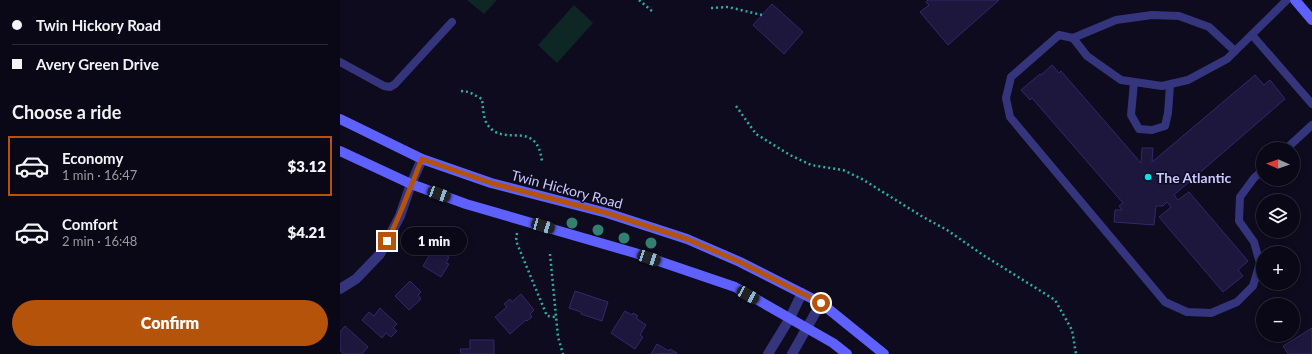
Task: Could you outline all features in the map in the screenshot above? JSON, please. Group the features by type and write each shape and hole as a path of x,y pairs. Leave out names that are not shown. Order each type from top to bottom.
{"main road":[{"path":"1295,0 1312,20"},
{"name":"Twin Hickory Road","path":"340,119 422,159 491,183 607,213 687,239 740,262 821,303 884,354"},
{"path":"340,151 411,184 466,204 635,253 735,287 833,343 847,354"}],"street":[{"path":"340,289 356,279 380,254 400,216 411,184 422,159"},
{"path":"768,354 790,318 802,293"},
{"path":"792,354 821,303"}],"lane":[{"path":"1073,38 1087,56 1121,80 1162,86 1170,85 1188,80 1227,59 1287,0"},
{"path":"1235,51 1209,27 1179,16 1152,15 1116,20 1073,38 1059,35 1011,77 1006,98 1010,117 1165,302 1187,312 1211,313 1237,302 1252,286 1260,263 1254,242 1239,221 1240,197 1256,176"},
{"path":"340,62 384,86 390,87 395,84 452,22"},
{"path":"1252,35 1312,104"},
{"path":"1134,82 1131,115 1139,129 1152,130 1165,126 1168,113 1170,85"},
{"path":"1294,142 1312,125"}],"path":[{"path":"639,0 653,12"},
{"path":"711,8 728,7 762,15"},
{"path":"461,91 469,92 482,99 488,124 501,135 523,135 534,139 540,149 542,162"},
{"path":"736,106 756,134 811,165 843,170 862,179 923,218 947,230 988,259 1055,300 1072,330 1076,354"},
{"path":"516,233 516,241 547,316 555,317"},
{"path":"550,254 555,317 558,337 563,354"}],"green space":[{"path":"467,0 497,0 484,14"},
{"path":"574,5 593,23 557,63 538,45"}],"building":[{"path":"928,0 999,0 948,45 920,12 929,5 926,2"},
{"path":"772,4 803,32 784,54 753,25"},
{"name":"The Atlantic","path":"1052,65 1059,73 1061,71 1141,163 1142,148 1153,148 1152,162 1255,75 1264,85 1270,80 1285,99 1174,195 1178,200 1189,192 1248,261 1238,270 1243,276 1223,292 1159,217 1171,207 1167,202 1163,206 1156,206 1154,225 1114,222 1115,210 1122,210 1119,206 1123,203 1032,98 1030,100 1021,90"},
{"path":"434,248 449,257 446,263 449,264 441,277 423,266"},
{"path":"410,281 421,292 418,295 421,299 409,310 395,296"},
{"path":"575,291 608,302 602,321 569,308"},
{"path":"521,294 534,310 530,314 532,317 527,321 526,320 510,334 495,317 507,307 504,304 510,299 512,302"},
{"path":"380,308 397,324 393,328 397,331 391,337 386,333 382,338 362,320 369,312 374,316"},
{"path":"625,311 632,315 633,313 638,316 636,318 646,325 640,335 643,337 635,349 611,333"},
{"path":"345,326 368,347 362,354 344,354 340,351 340,332"},
{"path":"1312,328 1312,354 1288,354 1283,346 1289,342 1300,342 1300,335"},
{"path":"470,340 494,340 494,354 461,354 460,349 470,349"},
{"path":"657,344 669,351 670,349 677,353 651,354"}],"place":[{"name":"The Atlantic","path":"1148,177"}],"route":[{"path":"387,241 400,216 411,184 422,159 491,183 607,213 687,239 740,262 821,303"}]}
